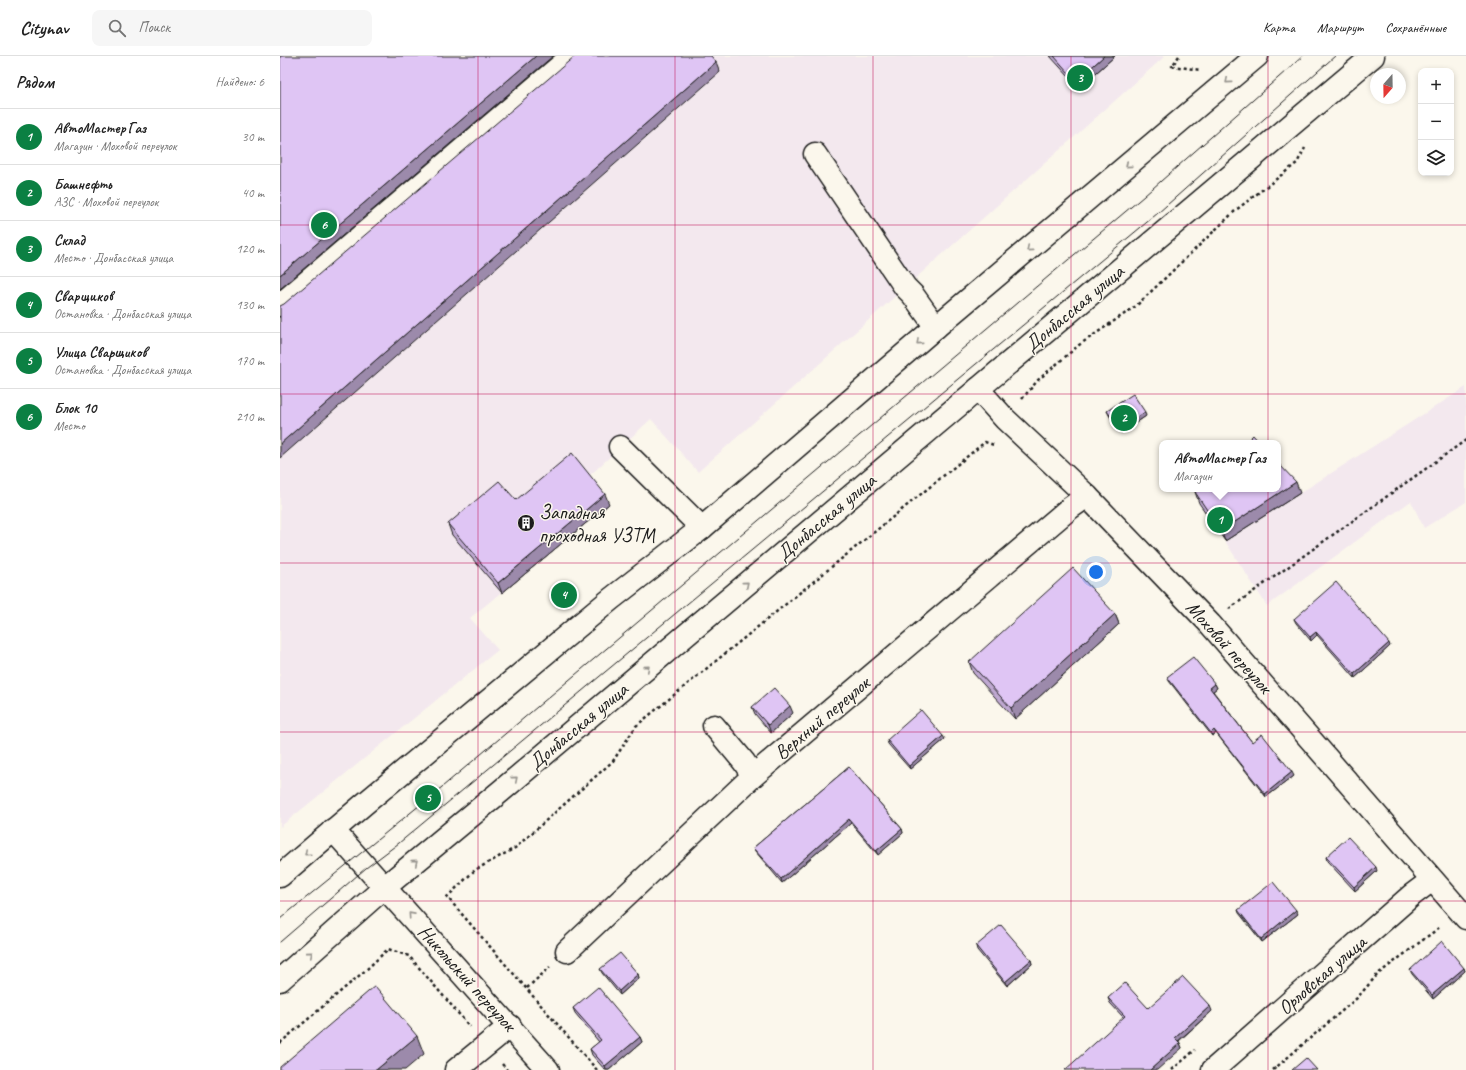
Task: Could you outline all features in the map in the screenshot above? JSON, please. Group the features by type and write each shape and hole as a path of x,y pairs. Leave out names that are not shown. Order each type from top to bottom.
{"main road":[{"path":"280,305 572,56"},
{"path":"280,876 333,830 612,599 702,528 936,327 1257,56"},
{"name":"Донбасская улица","path":"280,980 385,887 507,786 1373,56"},
{"path":"815,154 905,287 913,295 936,327"},
{"name":"Моховой переулок","path":"978,389 1005,419 1087,496 1210,624 1466,918"},
{"path":"620,447 702,528"},
{"name":"Верхний переулок","path":"567,951 753,776 1064,513 1087,496"},
{"path":"714,726 744,762 753,776"},
{"name":"Никольский переулок","path":"333,830 548,1070"},
{"name":"Орловская улица","path":"1213,1070 1412,895 1432,880"},
{"path":"456,1070 510,1026"}],"path":[{"path":"1179,56 1172,66 1201,70"},
{"path":"597,1070 447,897 475,870 514,848 613,761 636,726 985,442 1038,380 1079,345 1136,306 1236,210 1298,163 1308,142"},
{"path":"1210,624 1466,440"},
{"path":"985,442 998,446"},
{"path":"1273,1070 1357,998 1378,974 1441,927 1412,895"},
{"path":"280,1043 367,969 388,949 409,956 507,1070"},
{"path":"527,988 567,951"}],"shaded area":[{"path":"280,56 1165,56 698,472 651,419 588,477 609,504 470,618 498,650 280,827"},
{"path":"1466,387 1466,502 1424,528 1411,501 1267,606 1225,541"}],"building":[{"path":"280,56 536,56 280,275"},
{"path":"575,56 711,56 716,62 280,444 280,306"},
{"path":"1054,56 1104,56 1076,81"},
{"path":"1133,394 1145,412 1120,429 1107,411"},
{"path":"1253,435 1257,440 1248,440"},
{"name":"Западная проходная УЗТМ","path":"572,453 605,494 498,583 448,524 499,481 516,500"},
{"path":"1281,466 1296,482 1281,492"},
{"path":"1195,492 1281,492 1221,531"},
{"path":"1073,568 1115,614 1011,708 969,662"},
{"path":"1336,582 1389,643 1354,674 1316,632 1310,637 1294,619"},
{"path":"1193,657 1215,684 1210,688 1252,742 1262,734 1292,772 1265,794 1214,730 1211,733 1167,677"},
{"path":"774,688 790,706 768,725 752,707"},
{"path":"921,710 943,736 909,766 887,740"},
{"path":"849,767 902,829 876,851 849,819 781,879 753,848"},
{"path":"1348,837 1376,867 1354,887 1326,857"},
{"path":"1273,882 1296,910 1261,939 1238,910"},
{"path":"1001,925 1031,960 1005,982 976,946"},
{"path":"1442,941 1464,968 1432,995 1410,970"},
{"path":"620,953 638,974 619,991 600,969"},
{"path":"1183,977 1210,1006 1175,1038 1180,1043 1150,1070 1065,1070 1125,1016 1108,998 1125,983 1148,1008"},
{"path":"375,986 417,1036 376,1070 280,1070 280,1067"},
{"path":"598,987 640,1037 605,1066 590,1049 601,1040 573,1008"},
{"path":"1306,1058 1317,1070 1292,1070"}],"tram line":[{"path":"280,919 442,787 1144,196 1303,56"},
{"path":"280,942 366,868 399,843 1158,213 1335,56"}],"place":[{"name":"Склад","path":"1080,78"},
{"name":"Блок 10","path":"324,225"},
{"name":"Башнефть","path":"1124,418"},
{"name":"АвтоМастерГаз","path":"1220,520"},
{"name":"Западная проходная УЗТМ","path":"526,523"},
{"name":"Сварщиков","path":"564,595"},
{"name":"Улица Сварщиков","path":"428,798"}]}
